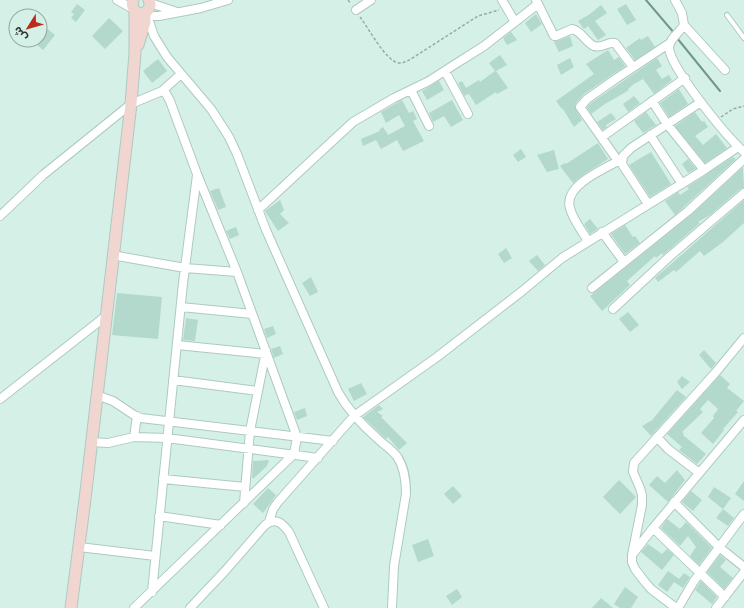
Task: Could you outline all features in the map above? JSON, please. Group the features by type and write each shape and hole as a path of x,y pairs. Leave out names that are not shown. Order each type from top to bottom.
{"main road":[{"path":"71,608 106,316 135,53 144,6"}],"street":[{"path":"117,0 178,12"},
{"path":"144,6 156,16 201,8 228,0"},
{"path":"356,10 371,0"},
{"path":"502,0 515,22"},
{"path":"675,0 682,13 684,25 725,70"},
{"path":"258,210 353,122 444,71 484,46 515,22 537,2 554,36 572,29 579,31 593,46 599,47 612,42 615,43 633,67"},
{"path":"144,6 154,36 167,57 211,109 229,137 258,210 345,405 354,416 397,456 404,469 406,494 394,566 392,608"},
{"path":"648,204 620,160 580,107 587,99 670,43 684,25"},
{"path":"190,608 268,522 273,509 278,502 354,416 436,357 521,292 562,258 602,232 741,149 717,122 684,78 669,48 670,43"},
{"path":"444,71 468,114"},
{"path":"0,216 43,174 130,104 162,91 181,74"},
{"path":"602,137 684,78"},
{"path":"411,90 428,126"},
{"path":"134,608 294,454 297,437 237,272 197,174 170,101 165,92 162,91"},
{"path":"652,101 667,124 704,170"},
{"path":"588,241 570,207 570,197 573,191 587,179 620,160 632,148 650,135 701,102"},
{"path":"650,135 682,184"},
{"path":"592,288 688,210 744,159"},
{"path":"152,592 166,438 197,174"},
{"path":"613,309 669,257 744,193"},
{"path":"602,232 624,262"},
{"path":"112,255 185,268 237,272"},
{"path":"181,308 252,314"},
{"path":"0,399 106,316"},
{"path":"744,338 716,372 637,459 633,467 633,472 642,495 642,505 632,555 632,562 635,569 648,586 677,608 700,573 744,514"},
{"path":"177,345 265,352"},
{"path":"244,502 250,431 265,352"},
{"path":"173,380 258,391"},
{"path":"96,395 113,402 137,416 333,441"},
{"path":"134,436 137,416"},
{"path":"632,555 698,472 741,431 744,420"},
{"path":"91,442 108,443 134,436 166,438 248,447 318,458"},
{"path":"657,438 668,449 698,472"},
{"path":"163,479 245,487"},
{"path":"674,502 719,547 744,567"},
{"path":"159,516 221,525"},
{"path":"268,522 273,520 279,521 289,532 324,608"},
{"path":"652,528 725,597"},
{"path":"79,547 155,556"},
{"path":"716,608 744,572"}],"lane":[{"path":"727,15 744,38"}],"path":[{"path":"348,0 384,53 390,59 399,63 405,62 414,57 478,16 507,8"},
{"path":"717,122 733,109 744,106"}],"building":[{"path":"77,4 85,10 76,22 71,18 74,14 71,12"},
{"path":"626,4 636,20 627,25 617,9"},
{"path":"601,5 607,13 595,21 606,35 598,40 588,26 584,29 578,21"},
{"path":"536,14 542,24 531,32 525,23"},
{"path":"109,18 123,31 105,49 92,36"},
{"path":"48,29 55,35 48,44"},
{"path":"511,32 517,40 507,45 503,38"},
{"path":"570,36 573,46 559,52 554,42"},
{"path":"648,36 655,47 635,60 626,48 640,38 641,40"},
{"path":"608,50 614,60 619,57 625,66 584,94 576,103 575,108 582,120 574,127 563,109 556,101 594,74 586,64"},
{"path":"500,55 507,65 496,71 508,88 497,94 496,92 476,105 469,94 464,96 458,83 462,81 466,88 479,80 480,82 495,71 489,63"},
{"path":"570,58 574,67 561,75 557,65"},
{"path":"657,58 662,66 656,70 662,79 669,75 672,80 654,94 643,79 634,84 628,89 629,90 591,114 587,107 591,103"},
{"path":"158,59 167,71 152,83 143,71"},
{"path":"439,81 444,90 427,100 422,91"},
{"path":"679,89 688,104 669,117 660,103"},
{"path":"634,96 640,103 628,112 623,104"},
{"path":"402,100 409,113 413,111 417,119 413,121 424,141 403,151 397,140 381,149 376,140 363,146 361,139 380,131 379,130 383,127 388,135 405,126 399,115 386,123 381,112"},
{"path":"452,100 463,120 451,127 444,116 433,122 429,113"},
{"path":"646,112 656,125 643,133 634,121"},
{"path":"695,112 702,122 704,121 708,127 695,136 703,145 716,134 727,148 705,163 675,126"},
{"path":"611,113 616,119 606,125 607,127 603,130 597,122"},
{"path":"598,143 608,159 584,174 573,183 560,166 565,163 566,164"},
{"path":"521,149 526,157 518,162 513,155"},
{"path":"554,150 559,169 547,172 537,155"},
{"path":"651,152 671,184 650,197 629,165"},
{"path":"733,157 736,159 675,215 665,201 678,192 680,195 689,189 687,187"},
{"path":"688,159 696,169 688,173 682,164"},
{"path":"743,167 744,188 740,189 710,215 698,222 700,223 663,255 662,253 656,258 655,256 627,281 630,285 602,311 590,296 691,215"},
{"path":"219,188 226,207 218,210 210,191"},
{"path":"280,200 284,210 280,214 289,223 278,231 265,211"},
{"path":"744,200 744,223 723,242 704,256 700,251 676,272 674,270 658,282 655,278"},
{"path":"590,219 598,229 590,234 584,224"},
{"path":"625,225 633,237 635,236 640,243 625,254 611,234"},
{"path":"236,227 239,235 230,239 226,231"},
{"path":"506,248 512,258 504,263 498,254"},
{"path":"537,255 545,265 538,271 529,261"},
{"path":"311,277 318,292 310,296 302,283"},
{"path":"117,293 162,297 158,339 112,335"},
{"path":"628,312 639,325 630,332 619,319"},
{"path":"186,318 198,320 195,341 183,340"},
{"path":"273,326 276,334 267,338 264,329"},
{"path":"280,346 283,354 274,358 271,349"},
{"path":"704,350 716,363 711,369 699,355"},
{"path":"720,375 730,384 727,388 744,401 736,411 738,412 723,429 724,430 713,444 701,433 714,418 713,416 718,409 708,400 700,409 703,412 682,432 684,434 683,435 706,454 697,464 679,450 682,447 667,434"},
{"path":"682,376 690,382 682,389 677,382"},
{"path":"361,383 367,394 354,401 348,389"},
{"path":"677,390 686,397 651,436 642,426 652,420"},
{"path":"379,405 383,409 377,412 383,416 381,417 407,443 399,450 388,437 386,439 363,417"},
{"path":"305,408 307,416 297,420 294,412"},
{"path":"269,460 267,466 254,478 252,478 253,461"},
{"path":"677,470 685,480 668,502 649,485 657,476 665,483"},
{"path":"619,480 636,497 620,514 603,497"},
{"path":"744,481 744,501 735,494"},
{"path":"453,486 462,496 453,504 444,494"},
{"path":"714,487 731,498 723,509 708,497"},
{"path":"268,488 276,495 263,513 253,504"},
{"path":"691,491 702,500 693,511 682,502"},
{"path":"723,509 734,518 728,526 716,518"},
{"path":"667,519 680,529 686,522 712,548 699,565 690,556 696,547 688,536 680,546 661,528"},
{"path":"428,539 434,556 418,562 412,545"},
{"path":"648,544 662,554 667,549 674,555 662,570 641,552"},
{"path":"720,555 726,560 720,567 733,578 724,589 707,572"},
{"path":"668,571 679,579 684,573 690,577 683,588 674,582 667,592 658,585"},
{"path":"701,581 717,597 712,604 695,590"},
{"path":"625,587 638,597 631,608 620,608 614,604"},
{"path":"457,589 462,597 452,605 446,596"},
{"path":"601,598 613,608 592,608"}],"waterway":[{"path":"646,0 675,34"},
{"path":"677,38 720,91"}]}
